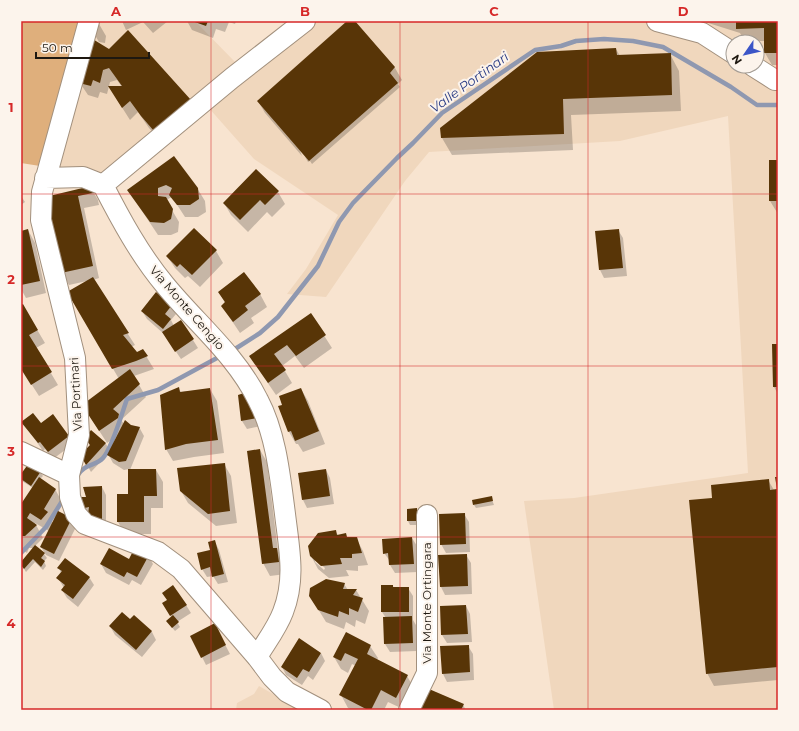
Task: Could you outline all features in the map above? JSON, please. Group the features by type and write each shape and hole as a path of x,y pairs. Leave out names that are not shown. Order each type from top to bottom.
{"street":[{"name":"Via Portinari","path":"89,21 42,192 41,220 75,358 78,435 69,475 70,497 76,514 85,524 158,552 181,569 257,656 272,677 287,692 321,710"},
{"path":"45,178 83,177 104,185 232,78 304,21"},
{"path":"656,21 702,33 725,48"},
{"path":"765,74 775,80 778,80"},
{"name":"Via Monte Cengio","path":"104,185 116,210 146,260 184,307 235,362 258,400 273,438 292,566 289,590 283,612 276,627 257,656"},
{"path":"21,452 69,475"},
{"name":"Via Monte Ortingara","path":"409,710 427,673 427,515"}],"shaded area":[{"path":"21,21 82,21 40,166 21,163"},
{"path":"82,21 195,21 237,64 296,21 778,21 778,710 554,710 524,501 574,498 748,473 728,116 620,141 429,152 405,181 326,297 287,294 306,269 338,215 254,159 200,98 108,173 40,166"},
{"path":"259,686 301,710 236,710 237,703 254,694"}],"building":[{"path":"192,21 208,21 206,26"},
{"path":"347,21 355,21 395,67 390,73 398,83 309,161 257,101"},
{"path":"736,21 778,21 778,53 765,53 764,28 736,29"},
{"path":"128,30 191,100 154,131 130,101 122,108 108,86 122,86 109,68 103,70 100,83 93,80 91,86 79,83 91,38 109,49"},
{"path":"616,48 617,55 671,53 672,95 563,99 564,134 441,138 440,128 537,52"},
{"path":"174,156 198,188 199,199 190,205 177,205 169,195 172,188 166,185 158,188 158,196 166,197 173,209 171,219 164,223 150,222 127,190"},
{"path":"769,160 778,160 778,201 769,201"},
{"path":"256,169 279,191 265,205 260,200 240,220 223,203"},
{"path":"91,186 93,193 78,196 93,266 61,273 45,197"},
{"path":"194,228 217,250 192,275 180,264 177,267 166,256"},
{"path":"28,229 40,281 21,285 21,231"},
{"path":"619,229 623,268 599,270 595,231"},
{"path":"244,272 261,294 245,306 248,310 233,322 221,306 225,302 218,292"},
{"path":"93,277 129,333 123,335 137,352 143,349 148,356 112,369 67,292"},
{"path":"156,292 172,305 165,314 171,319 163,329 141,311"},
{"path":"23,304 38,330 29,335 52,372 31,385 21,369 21,305"},
{"path":"311,313 326,335 296,356 287,345 274,354 286,370 268,383 249,356"},
{"path":"181,320 194,339 175,352 162,332"},
{"path":"772,344 778,344 778,387 773,387"},
{"path":"130,369 140,384 113,409 119,414 118,418 99,431 82,405"},
{"path":"179,387 180,392 210,388 218,440 186,444 165,450 160,395"},
{"path":"301,388 319,431 295,441 291,431 288,432 278,406 282,405 279,396"},
{"path":"244,393 257,418 241,421 238,395"},
{"path":"33,413 41,423 53,414 69,436 48,452 40,442 38,443 21,422"},
{"path":"125,420 131,425 140,427 126,461 119,462 107,455"},
{"path":"91,430 106,443 86,465 82,458 83,452 90,445 85,438"},
{"path":"260,449 273,548 277,548 279,562 262,564 247,451"},
{"path":"29,463 41,471 31,486 21,479 21,474"},
{"path":"225,463 230,511 208,514 180,491 177,468"},
{"path":"128,469 156,469 157,496 144,496 144,522 117,522 117,494 128,494"},
{"path":"326,469 330,496 302,500 298,473"},
{"path":"39,477 56,489 44,509 48,512 41,520 30,513 27,518 37,525 25,536 22,536 21,539 21,504"},
{"path":"775,477 778,477 778,667 706,674 689,500 712,498 711,485 769,479 770,490 777,489"},
{"path":"102,486 102,523 87,521 89,507 80,509 77,497 86,497 83,487"},
{"path":"492,496 493,501 473,505 472,500"},
{"path":"417,508 418,521 407,521 407,509"},
{"path":"58,511 72,518 54,554 40,547"},
{"path":"465,513 466,544 440,545 439,514"},
{"path":"336,530 337,535 346,533 347,537 357,537 362,553 352,554 352,558 340,558 342,564 321,566 310,556 308,546 318,533"},
{"path":"412,537 414,564 389,565 388,553 383,554 382,539"},
{"path":"215,540 224,574 212,577 210,567 201,570 197,553 210,550 208,542"},
{"path":"35,545 45,553 41,558 45,561 41,567 33,559 24,569 21,562"},
{"path":"135,547 149,555 137,577 127,572 124,577 100,564 109,548 129,559"},
{"path":"467,554 468,586 440,587 438,555"},
{"path":"65,558 90,577 73,599 61,590 65,585 56,578 62,571 57,568"},
{"path":"326,579 345,583 343,589 357,589 353,595 363,598 358,612 349,608 349,615 339,611 338,617 318,610 309,596 310,588"},
{"path":"173,585 187,605 170,616 162,603 167,600 162,593"},
{"path":"381,585 409,587 409,612 381,612"},
{"path":"466,605 468,634 441,635 440,606"},
{"path":"122,612 130,619 134,615 152,631 136,650 109,626"},
{"path":"173,615 179,622 172,628 166,621"},
{"path":"412,616 413,643 384,644 383,617"},
{"path":"215,623 226,645 201,658 190,636"},
{"path":"346,632 371,645 367,654 408,675 396,698 381,690 371,710 368,710 339,695 358,659 345,653 341,661 333,657"},
{"path":"299,638 321,653 309,672 303,669 297,678 281,667"},
{"path":"469,645 470,672 442,674 440,646"},
{"path":"429,689 464,704 461,710 420,710"}],"waterway":[{"name":"Valle Portinari","path":"235,349 260,333 278,317 318,266 339,222 353,203 442,113 535,50 561,46 576,41 604,39 633,41 663,47 731,87 757,105 778,105"},
{"name":"Valle Portinari","path":"78,475 83,469 103,458 113,439 127,399 158,390 217,358"},
{"name":"Valle Portinari","path":"21,553 46,527 64,498"}]}
